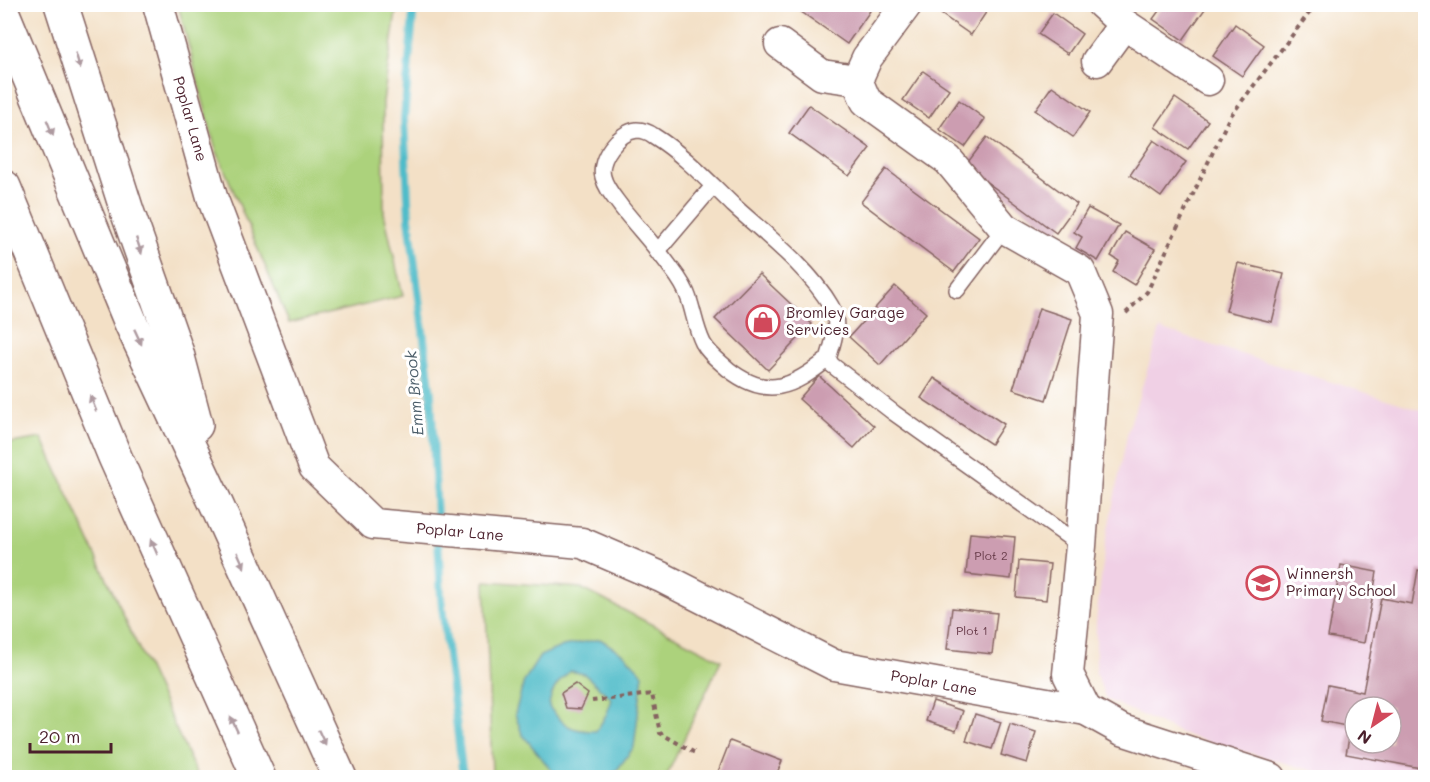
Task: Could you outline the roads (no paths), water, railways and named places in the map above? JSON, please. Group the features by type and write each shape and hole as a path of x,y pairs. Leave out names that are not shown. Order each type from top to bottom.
{"highway":[{"path":"61,4 127,211 177,353 217,507"},
{"path":"4,16 131,323 340,777"},
{"path":"4,187 115,457 259,777"}],"street":[{"name":"Poplar Lane","path":"158,4 212,197 314,467 373,524 582,543 662,577 834,665 1086,710 1122,730 1271,777"},
{"path":"907,4 867,58 857,80 866,101 948,160 1004,228 1080,271 1098,314 1081,546 1068,674 1086,710"},
{"path":"1097,61 1113,14 1208,80"},
{"path":"780,44 822,75 857,80"}],"lane":[{"path":"638,130 654,135 713,186 779,246 804,272 831,307 836,324 828,359 797,381 779,388 750,384 710,354 697,328 688,296 672,268 609,191 602,176 603,164 615,142 625,134 638,130"},
{"path":"657,252 713,186"},
{"path":"957,290 1004,228"},
{"path":"828,359 832,365 894,413 1081,546"}],"water":[{"path":"600,639 625,655 643,674 634,747 609,777 557,777 522,734 515,714 524,681 540,656 563,646","holes":["570,671 584,674 612,699 606,716 596,731 574,729 564,723 549,707 553,691"]}],"waterway":[{"name":"Emm Brook","path":"414,4 404,119 409,218 431,395 441,598 462,769 467,778"}],"place":[{"name":"Bromley Garage Services","path":"763,322"},
{"name":"Winnersh Primary School","path":"1263,583"}]}
